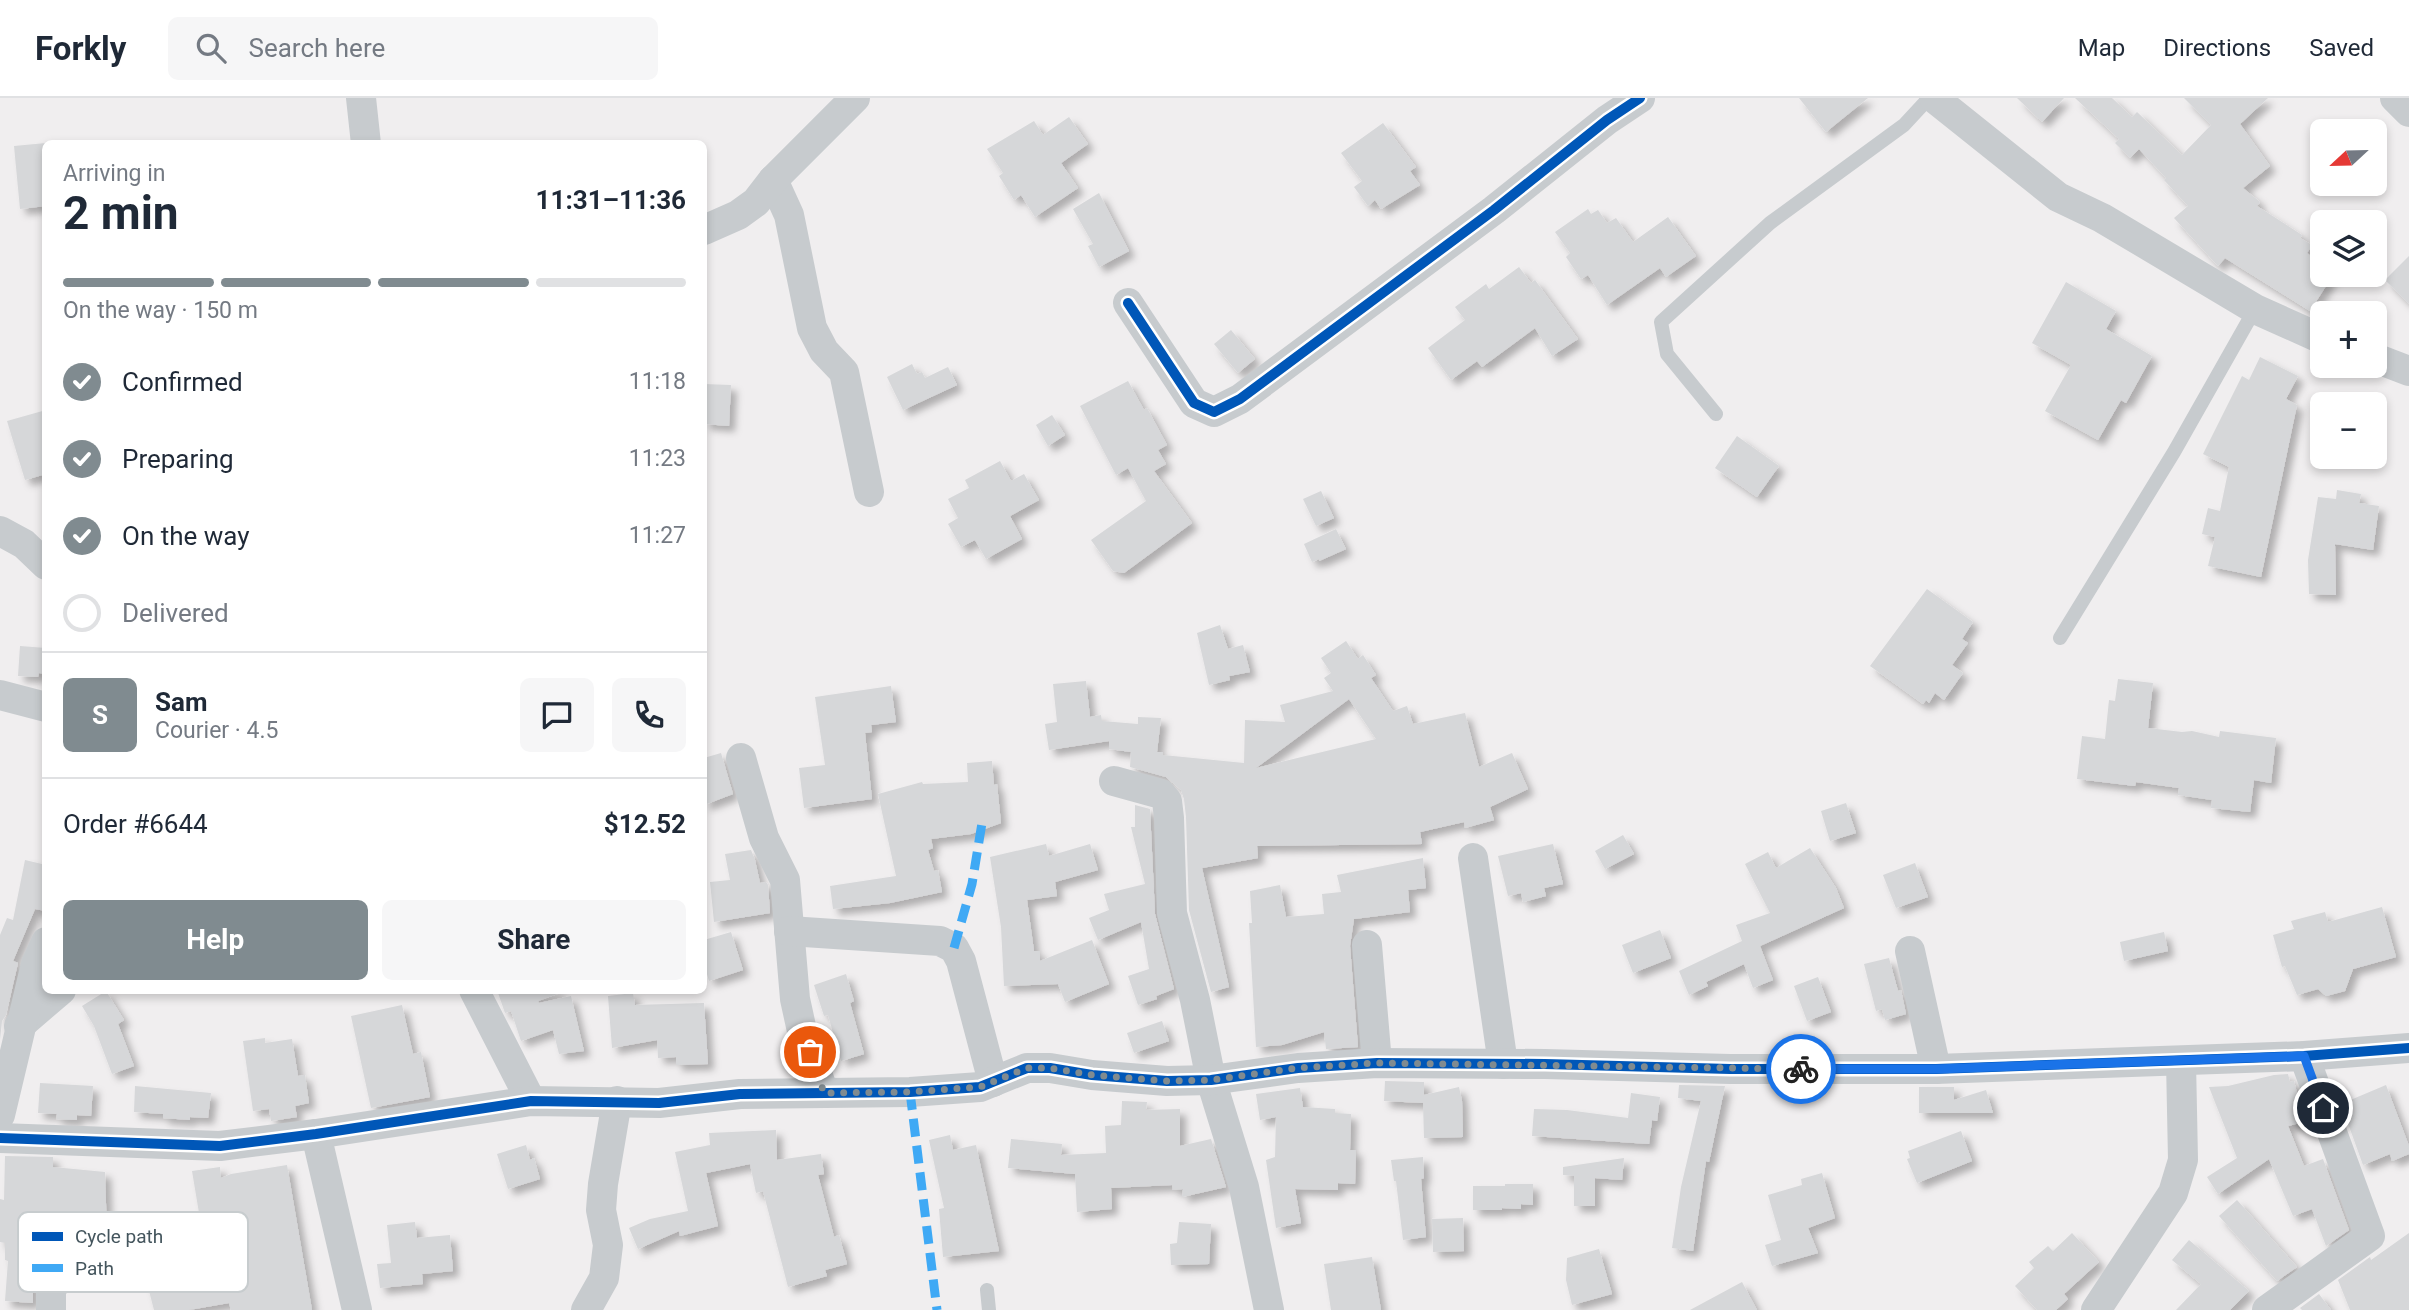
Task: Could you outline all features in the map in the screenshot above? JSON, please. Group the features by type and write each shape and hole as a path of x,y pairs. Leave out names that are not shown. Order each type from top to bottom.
{"street":[{"path":"360,98 365,140"},
{"path":"707,229 738,215 756,202 773,180 855,98"},
{"path":"1128,303 1194,403 1214,412 1240,399 1494,210 1607,120 1640,98"},
{"path":"1931,98 2058,197 2102,218 2255,309 2310,334"},
{"path":"2395,98 2409,112"},
{"path":"773,180 789,215 811,328 824,351 844,372 869,492"},
{"path":"2387,363 2409,371"},
{"path":"0,531 24,544 42,561"},
{"path":"0,695 42,706"},
{"path":"741,758 764,838 785,880 795,999 802,1031 824,1093"},
{"path":"1114,781 1161,794 1167,801 1172,913 1195,1000 1212,1080 1244,1187 1269,1310"},
{"path":"1473,858 1503,1064"},
{"path":"789,931 940,941 954,948 961,961 993,1082"},
{"path":"1367,945 1377,1063"},
{"path":"0,1115 19,1026 42,951"},
{"path":"1910,951 1936,1069"},
{"path":"19,1026 56,994"},
{"path":"476,994 531,1101"},
{"path":"0,1138 220,1146 531,1101 659,1103 740,1094 909,1092 980,1087 1027,1068 1050,1068 1092,1075 1167,1081 1212,1080 1298,1068 1377,1063 1730,1069 1936,1069 2304,1056 2409,1048"},
{"path":"2267,1310 2370,1236 2304,1056"},
{"path":"2096,1310 2173,1193 2183,1160 2181,1061"},
{"path":"586,1310 604,1278 608,1244 601,1210 617,1101"},
{"path":"316,1134 357,1310"},
{"path":"51,1292 51,1310"}],"lane":[{"path":"1716,414 1667,354 1661,322 1770,223 1904,125 1931,98"},
{"path":"2060,638 2174,452 2255,309"},
{"path":"987,1290 989,1310"}],"building":[{"path":"1799,98 1868,98 1826,132"},
{"path":"2017,98 2064,98 2042,122"},
{"path":"2075,98 2112,98 2132,117 2137,112 2182,155 2211,125 2184,98 2268,98 2240,124 2270,166 2243,188 2260,202 2257,206 2302,235 2300,238 2310,244 2307,253 2310,255 2310,287 2325,287 2316,301 2310,301 2310,311 2225,258 2218,266 2174,218 2188,206 2139,149 2130,158 2115,143 2119,139"},
{"path":"1069,117 1088,144 1061,163 1078,188 1035,217 1021,195 1014,200 999,176 1003,173 987,149 1034,121 1043,135"},
{"path":"1383,123 1416,167 1410,171 1420,185 1381,209 1375,200 1368,206 1354,187 1362,181 1341,153"},
{"path":"42,143 42,206 20,209 14,146"},
{"path":"1099,193 1129,251 1099,267 1088,246 1093,244 1073,209"},
{"path":"1588,209 1591,214 1598,210 1607,223 1616,218 1633,242 1668,217 1696,256 1666,277 1660,268 1607,305 1588,275 1581,279 1566,257 1570,253 1555,232"},
{"path":"2409,256 2409,304 2387,282 2387,278"},
{"path":"1519,267 1531,283 1535,280 1578,339 1552,356 1535,328 1482,367 1477,361 1451,380 1428,348 1465,320 1455,307 1486,284 1489,289"},
{"path":"2066,282 2116,311 2106,329 2152,356 2126,403 2121,400 2098,440 2045,411 2071,365 2032,343"},
{"path":"1231,330 1255,359 1238,373 1214,344"},
{"path":"2260,357 2298,376 2286,399 2297,405 2261,577 2208,566 2215,537 2202,534 2208,508 2220,511 2229,467 2203,454 2242,376 2249,380"},
{"path":"912,364 917,374 922,372 925,378 948,367 957,385 903,410 887,377"},
{"path":"1128,381 1144,410 1147,408 1167,445 1158,450 1166,464 1154,471 1192,523 1124,573 1113,571 1091,540 1146,501 1128,468 1116,475 1080,406"},
{"path":"707,384 731,385 729,426 707,424"},
{"path":"42,411 42,475 25,480 7,421"},
{"path":"1052,415 1065,435 1048,446 1036,425"},
{"path":"1737,436 1779,466 1757,497 1715,468"},
{"path":"1000,461 1011,481 1024,474 1039,500 1010,516 1022,539 986,559 975,540 961,547 948,524 958,518 948,499 969,488 965,480"},
{"path":"2337,490 2361,494 2359,503 2379,506 2373,550 2335,544 2336,595 2309,594 2308,560 2318,497 2336,499"},
{"path":"1321,491 1334,518 1316,526 1303,499"},
{"path":"1336,529 1346,549 1312,562 1304,544"},
{"path":"1927,589 1973,622 1962,639 1968,643 1952,665 1963,673 1944,700 1935,693 1929,703 1926,700 1923,704 1870,666"},
{"path":"1220,625 1228,649 1243,645 1250,672 1229,676 1230,680 1209,685 1197,633"},
{"path":"1346,641 1358,659 1363,655 1376,675 1371,678 1393,711 1407,706 1413,724 1465,713 1479,767 1512,753 1528,789 1490,807 1494,820 1465,828 1464,822 1420,832 1422,844 1257,846 1258,858 1202,868 1229,987 1211,992 1189,910 1186,817 1181,790 1166,777 1130,767 1131,752 1109,749 1109,741 1049,750 1045,724 1057,722 1053,684 1086,681 1090,717 1101,715 1102,721 1138,724 1138,717 1161,718 1157,752 1163,752 1163,755 1244,763 1245,720 1285,722 1280,705 1333,691 1324,678 1331,673 1321,658","holes":["1349,699 1376,739 1256,768"]},
{"path":"20,646 42,648 42,673 39,673 38,677 18,676"},
{"path":"2118,679 2153,683 2148,728 2192,731 2219,737 2220,731 2276,738 2271,783 2254,780 2250,812 2211,808 2212,800 2178,795 2179,788 2136,782 2135,786 2077,779 2082,736 2105,739 2109,700 2115,701"},
{"path":"891,686 896,722 871,725 872,732 865,733 872,799 804,808 799,768 825,765 815,697"},
{"path":"721,753 733,794 707,804 707,757"},
{"path":"992,761 1001,823 971,834 931,839 933,848 928,850 934,871 938,870 942,892 890,903 833,909 830,886 896,876 878,794 922,782 968,782 967,763"},
{"path":"1846,803 1856,833 1830,841 1821,811"},
{"path":"1135,805 1150,809 1155,914 1174,989 1156,996 1157,999 1138,1005 1128,976 1149,969 1141,922 1098,940 1089,918 1109,910 1104,894 1145,884 1131,827 1135,827"},
{"path":"1623,835 1634,854 1605,869 1595,851"},
{"path":"1046,844 1049,856 1090,844 1098,870 1055,882 1057,896 1027,900 1034,951 1040,951 1040,961 1092,940 1109,984 1065,1002 1058,984 1004,986 1001,927 990,857"},
{"path":"1553,844 1563,884 1544,888 1546,896 1523,902 1521,893 1508,896 1498,856"},
{"path":"1810,848 1836,888 1844,908 1760,946 1773,980 1753,988 1744,964 1706,982 1708,986 1689,995 1679,971 1742,941 1736,925 1770,913 1745,864 1768,852 1776,868"},
{"path":"751,850 760,883 766,882 768,885 770,913 714,922 710,882 730,880 725,854"},
{"path":"1423,858 1426,888 1408,890 1410,912 1354,919 1350,946 1358,1047 1326,1049 1324,1032 1282,1045 1256,1047 1249,923 1252,923 1250,891 1280,885 1286,917 1324,914 1322,894 1341,892 1337,875"},
{"path":"25,860 42,864 42,910 35,909 13,961 18,963 6,1015 2,1021 0,1040 0,935 7,918 13,920"},
{"path":"1915,863 1928,897 1896,908 1883,875"},
{"path":"2382,907 2396,957 2353,969 2345,991 2326,996 2318,989 2297,995 2285,966 2282,967 2273,935 2294,929 2291,921 2325,912 2328,922"},
{"path":"1660,930 1671,958 1633,973 1622,945"},
{"path":"731,932 743,970 709,981 707,939"},
{"path":"2164,932 2168,951 2124,961 2120,942"},
{"path":"1889,958 1898,991 1901,990 1906,1014 1885,1020 1882,1009 1876,1011 1864,964"},
{"path":"846,974 854,1001 850,1003 864,1054 841,1061 828,1015 824,1016 814,985"},
{"path":"1818,977 1831,1012 1807,1021 1794,986"},
{"path":"101,994 108,994 124,1020 118,1024 134,1066 112,1074 94,1026 82,1006"},
{"path":"498,994 557,994 538,1001 539,1003 571,996 584,1051 559,1054 553,1030 521,1041 511,1011 505,1013"},
{"path":"633,994 635,1005 704,1003 708,1064 676,1065 676,1057 658,1058 657,1040 612,1048 608,996"},
{"path":"402,1005 413,1054 421,1052 430,1097 371,1108 351,1016"},
{"path":"1162,1021 1169,1041 1134,1053 1127,1033"},
{"path":"265,1038 265,1043 292,1039 298,1076 305,1075 309,1103 295,1106 297,1117 271,1121 269,1109 253,1111 243,1041"},
{"path":"2288,1074 2290,1082 2294,1081 2304,1122 2288,1126 2304,1166 2323,1159 2349,1230 2326,1246 2312,1209 2293,1216 2269,1159 2218,1194 2207,1177 2237,1158 2209,1087"},
{"path":"1385,1081 1424,1082 1424,1095 1459,1087 1463,1137 1424,1138 1423,1103 1384,1101"},
{"path":"40,1083 93,1086 91,1116 77,1115 77,1120 56,1119 57,1114 38,1113"},
{"path":"1679,1085 1725,1086 1709,1162 1706,1161 1693,1251 1672,1248 1681,1187 1701,1101 1678,1098"},
{"path":"2386,1085 2409,1146 2409,1154 2392,1161 2390,1154 2363,1165 2341,1104"},
{"path":"135,1086 211,1093 208,1118 163,1118 163,1114 134,1112"},
{"path":"1919,1087 1954,1087 1954,1100 1986,1090 1993,1113 1919,1113"},
{"path":"1300,1088 1303,1107 1335,1109 1335,1113 1351,1114 1350,1150 1356,1150 1355,1184 1338,1183 1338,1190 1295,1189 1301,1223 1276,1228 1266,1160 1275,1157 1276,1117 1260,1120 1256,1094"},
{"path":"1631,1093 1660,1097 1657,1121 1652,1120 1649,1144 1532,1136 1534,1109 1567,1110 1628,1118"},
{"path":"1122,1101 1147,1102 1146,1110 1180,1109 1180,1146 1211,1139 1226,1187 1182,1197 1183,1189 1173,1190 1172,1185 1111,1188 1112,1209 1077,1212 1075,1174 1008,1168 1011,1139 1062,1144 1061,1155 1106,1153 1105,1126 1121,1125"},
{"path":"776,1130 777,1160 821,1154 824,1174 818,1175 834,1237 839,1235 847,1264 825,1270 827,1276 788,1287 763,1191 756,1193 750,1164 706,1173 718,1226 680,1236 679,1231 638,1249 629,1228 650,1219 688,1211 675,1152 710,1145 709,1133"},
{"path":"1961,1131 1972,1161 1917,1183 1907,1159 1910,1158 1908,1151"},
{"path":"950,1135 953,1150 976,1145 999,1251 943,1257 939,1209 944,1208 929,1140"},
{"path":"526,1145 530,1160 534,1158 540,1179 508,1189 497,1154"},
{"path":"5,1156 53,1157 53,1167 105,1172 106,1212 18,1212 18,1292 33,1292 33,1303 5,1301 8,1261 5,1260 5,1243 0,1242 0,1199 4,1200"},
{"path":"1423,1157 1424,1178 1421,1179 1426,1237 1403,1240 1391,1160"},
{"path":"1624,1158 1622,1180 1595,1178 1595,1206 1574,1206 1574,1176 1563,1175 1563,1167"},
{"path":"287,1165 312,1310 231,1310 229,1303 189,1310 154,1310 149,1292 248,1292 248,1212 199,1212 192,1171 220,1167 221,1178"},
{"path":"1822,1173 1835,1218 1808,1228 1818,1253 1772,1266 1765,1245 1781,1240 1768,1195 1802,1185 1801,1179"},
{"path":"1533,1184 1533,1205 1521,1204 1521,1209 1473,1210 1473,1186"},
{"path":"2237,1200 2297,1267 2277,1281 2219,1216"},
{"path":"1463,1218 1464,1251 1433,1252 1432,1219"},
{"path":"415,1222 417,1238 450,1235 453,1271 422,1274 423,1284 380,1288 377,1264 391,1263 387,1225"},
{"path":"1179,1222 1211,1224 1209,1264 1171,1265 1170,1244 1177,1243"},
{"path":"2072,1233 2099,1262 2064,1294 2068,1299 2056,1310 2037,1310 2015,1286 2034,1268 2029,1262 2048,1246 2053,1251"},
{"path":"2409,1233 2409,1310 2350,1310 2338,1280"},
{"path":"2189,1240 2249,1291 2230,1310 2176,1310 2201,1284 2172,1260"},
{"path":"1599,1249 1612,1294 1572,1305 1566,1280 1567,1258"},
{"path":"1372,1257 1381,1310 1331,1310 1324,1264"},
{"path":"1742,1282 1757,1310 1690,1310"},
{"path":"2319,1294 2331,1310 2300,1308"}],"marked path":[{"path":"954,948 972,884 982,823"},
{"path":"910,1092 937,1310"}],"cycle path":[{"path":"1128,303 1194,403 1214,412 1240,399 1494,210 1607,120 1640,98"},
{"path":"0,1138 220,1146 531,1101 659,1103 740,1094 910,1092 980,1087 1027,1068 1050,1068 1092,1075 1167,1081 1211,1080 1298,1068 1377,1063 1730,1069 1936,1069 2304,1056 2409,1048"}],"way so far":[{"path":"810,1052 824,1093 909,1092 980,1087 1027,1068 1050,1068 1092,1075 1167,1081 1212,1080 1298,1068 1377,1063 1801,1069"}],"route":[{"path":"1801,1069 1936,1069 2304,1056 2323,1108"}]}
